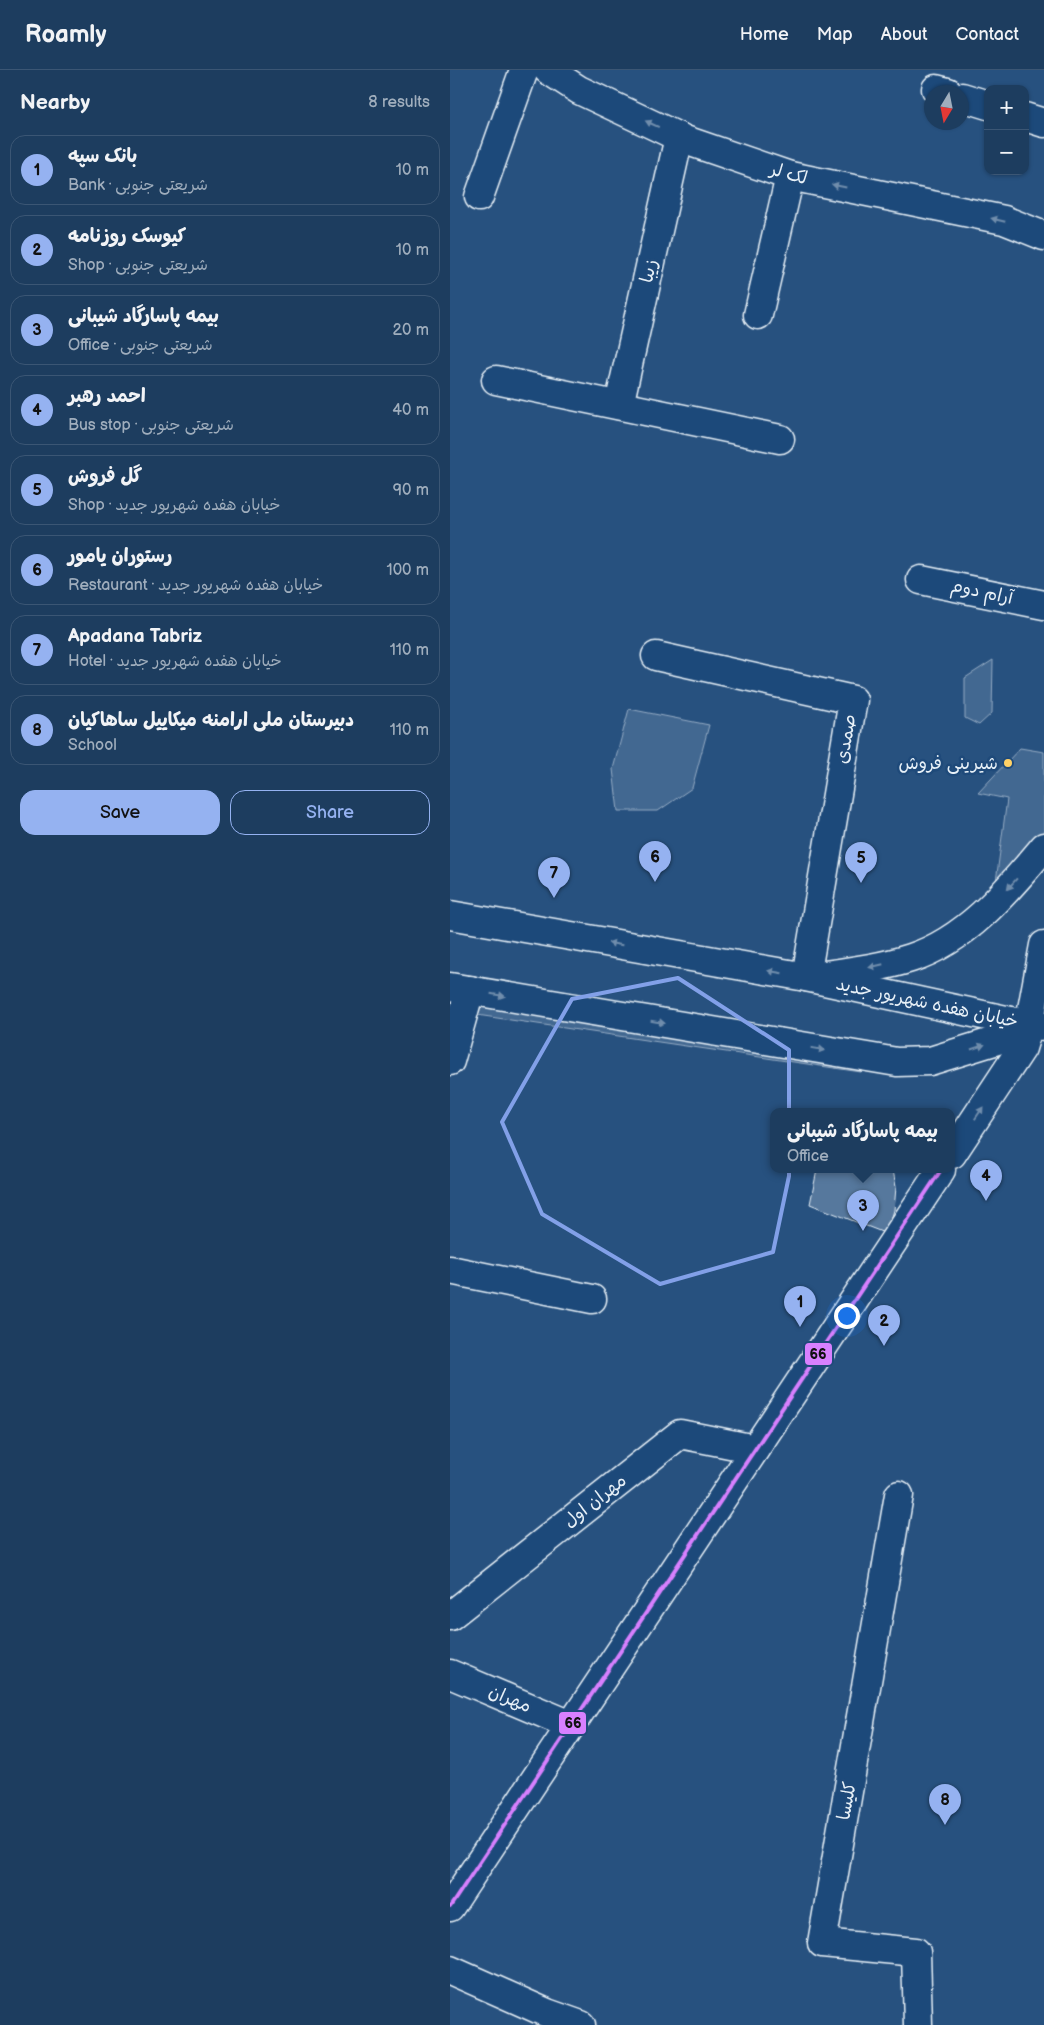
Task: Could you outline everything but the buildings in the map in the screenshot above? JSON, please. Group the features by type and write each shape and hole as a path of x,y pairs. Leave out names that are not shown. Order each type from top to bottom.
{"main road":[{"path":"479,197 524,70"},
{"name":"لک لر","path":"556,72 579,90 679,137 790,176 1004,220 1044,236"},
{"path":"969,99 984,104"},
{"path":"1029,118 1044,123"},
{"name":"زیبا","path":"619,405 679,137"},
{"path":"758,315 790,176"},
{"path":"496,380 780,439"},
{"name":"آرام دوم","path":"921,580 1044,605"},
{"name":"صمدی","path":"656,656 853,700 806,978"},
{"path":"806,978 859,970 912,958 955,937 1002,897 1044,847"},
{"name":"خیابان هفده شهریور جدید","path":"450,915 806,978 1036,1025"},
{"path":"1036,1025 1044,945"},
{"path":"450,1061 460,988"},
{"name":"خیابان هفده شهریور جدید","path":"460,988 897,1062 938,1059 1001,1039 1036,1025"},
{"path":"955,1149 1036,1025 1044,990"},
{"path":"450,1907 939,1173"},
{"path":"450,1270 592,1298"},
{"name":"مهران اول","path":"450,1616 680,1434 755,1449"},
{"name":"کلیسا","path":"900,1495 822,1943 916,1952 918,2025"},
{"name":"مهران","path":"450,1674 571,1725"},
{"path":"450,1970 547,2013 581,2025"}],"highlighted area":[{"path":"678,978 789,1050 789,1176 773,1252 660,1284 542,1214 502,1122 572,999"}],"shaded area":[{"path":"993,660 992,713 979,725 965,718 965,678"},
{"path":"629,709 709,725 692,788 658,811 618,811 613,769"},
{"path":"1020,748 1044,752 1044,842 995,889 1007,799 978,793"},
{"path":"450,989 870,1058 861,1072 450,1011"}],"transit line":[{"name":"66","path":"450,1907 939,1173"}],"place":[{"name":"شیرینی فروش","path":"1008,763"},
{"name":"رستوران یامور","path":"655,882"},
{"name":"گل فروش","path":"861,883"},
{"name":"Apadana Tabriz","path":"554,898"},
{"name":"احمد رهبر","path":"986,1201"},
{"name":"بیمه پاسارگاد شیبانی","path":"863,1231"},
{"name":"بانک سپه","path":"800,1327"},
{"name":"کیوسک روزنامه","path":"884,1346"},
{"name":"دبیرستان ملی ارامنه میکاییل ساهاکیان","path":"945,1825"}]}
